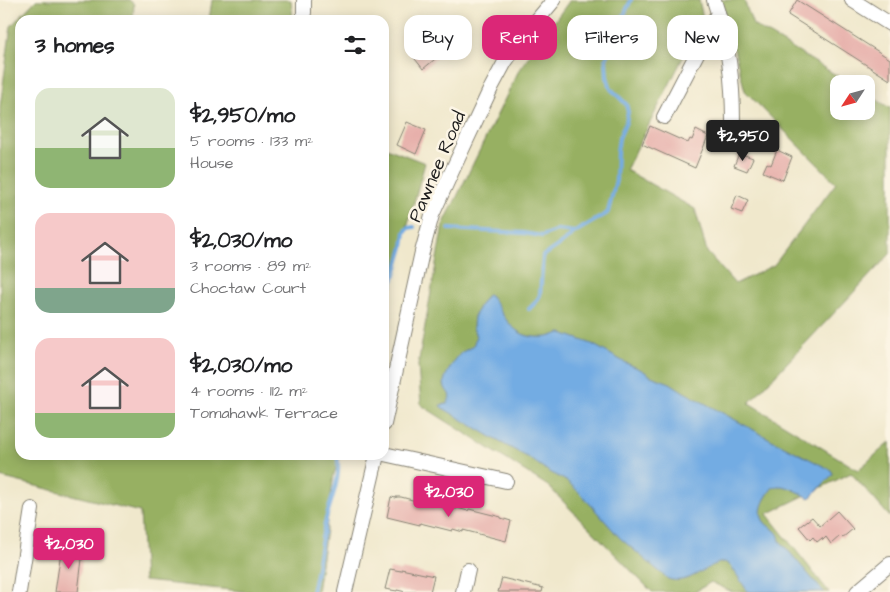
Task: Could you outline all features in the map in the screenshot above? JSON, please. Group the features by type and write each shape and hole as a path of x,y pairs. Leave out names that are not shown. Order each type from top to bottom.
{"street":[{"name":"Pawnee Road","path":"389,401 432,215 471,129 505,62 522,38 554,0"},
{"path":"852,0 890,24"},
{"path":"664,118 716,6"},
{"path":"716,6 727,48 733,122"},
{"path":"389,455 506,481"},
{"path":"345,592 376,460"},
{"path":"19,592 32,509"},
{"path":"857,592 890,564"},
{"path":"463,592 468,570"}],"green space":[{"path":"36,0 129,0 134,4 133,15 22,15"},
{"path":"212,0 291,0 292,15 210,15"},
{"path":"570,0 699,0 702,15 667,15 667,60 682,60 626,170 695,209 707,252 735,284 774,265 836,183 745,91 737,60 738,15 725,15 721,0 744,0 753,25 836,75 830,75 830,120 875,120 875,99 890,108 890,254 749,403 858,470 890,442 890,517 851,473 767,514 829,592 732,592 711,582 695,592 652,592 548,486 421,405 418,365 443,225 520,68 526,60 557,60 557,18"},
{"path":"15,22 15,460 339,460 334,474 317,592 250,592 144,581 140,512 0,477 0,107 11,26"},
{"path":"389,149 425,163 389,292"}],"water":[{"path":"487,295 491,296 504,316 520,333 527,336 549,337 562,333 592,344 651,376 670,383 772,440 831,470 833,474 809,498 787,487 773,487 761,511 761,516 765,523 776,531 780,541 825,592 748,592 731,566 725,562 710,566 684,580 668,579 620,538 568,482 441,407 440,405 447,404 450,397 444,383 446,375 460,354 473,346 476,337 473,327 474,316"}],"building":[{"path":"797,0 890,59 890,80 788,15"},
{"path":"416,60 434,60 423,69"},
{"path":"407,122 426,130 416,154 397,145"},
{"path":"650,126 688,143 690,139 692,140 696,130 708,136 695,168 642,144"},
{"path":"777,150 792,157 783,180 763,172 767,163 771,165"},
{"path":"739,153 753,158 747,171 734,166"},
{"path":"737,195 748,200 742,213 731,209"},
{"path":"391,497 401,497 468,511 469,509 501,517 511,521 506,541 463,530 463,532 453,529 452,531 387,517"},
{"path":"837,511 853,529 842,538 840,536 831,544 826,537 817,542 813,537 810,540 799,527 812,517 820,526"},
{"path":"62,545 82,548 78,592 55,592"},
{"path":"390,569 401,571 401,569 434,576 430,592 406,592 385,589"},
{"path":"502,578 543,588 542,592 498,592"}],"waterway":[{"path":"529,309 540,295 543,256 575,232 608,212 616,180 619,138 628,112 626,104 611,89 607,77 606,60 616,32 631,0"},
{"path":"389,290 403,247 405,232 408,228 414,227"},
{"path":"449,229 523,233 542,236 557,230 575,232"},
{"path":"312,592 324,528 337,480 338,460"}]}
